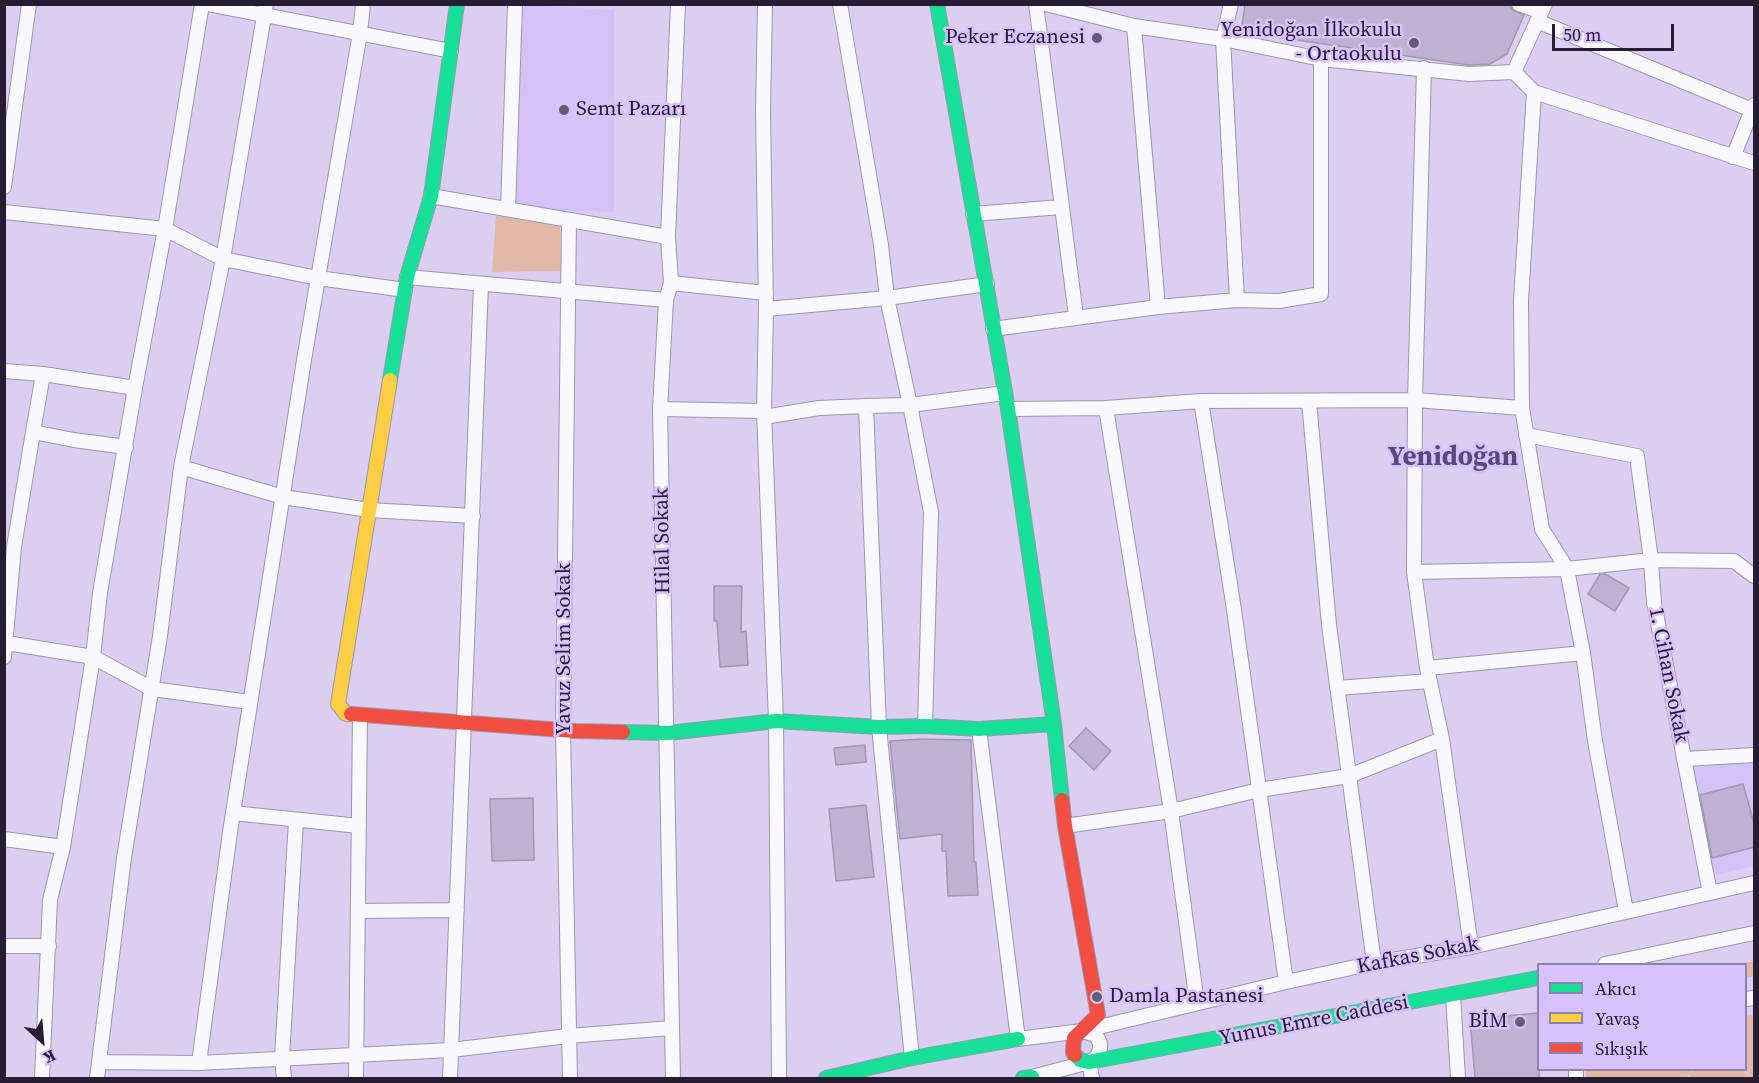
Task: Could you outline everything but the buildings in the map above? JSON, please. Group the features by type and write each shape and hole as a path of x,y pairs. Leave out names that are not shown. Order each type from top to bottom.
{"street":[{"path":"4,187 29,4"},
{"path":"42,1078 50,900 63,846 93,657 100,593 204,4 265,10 360,33 451,51"},
{"path":"200,1063 250,702 363,4"},
{"path":"457,4 431,196 406,284 338,704 346,714 563,730 668,734 776,721 879,727 925,726 979,729 1054,724"},
{"path":"508,209 515,4"},
{"name":"Hilal Sokak","path":"673,1078 660,409 666,300 671,284 668,237 678,4"},
{"path":"765,4 764,414 776,721 779,1078"},
{"path":"840,4 881,245 887,298 931,512 925,726"},
{"path":"937,4 1008,409 1054,724 1065,826 1098,1015 1074,1038 1073,1053 1080,1060 1089,1062"},
{"path":"1036,4 1076,316"},
{"path":"1046,4 1134,26 1223,39 1321,59 1469,74 1514,72 1534,92 1755,164"},
{"path":"1231,4 1223,39 1237,300"},
{"path":"1519,4 1753,108 1733,156"},
{"path":"97,1078 124,858 152,688 181,467 223,259 265,10"},
{"path":"1514,72 1541,13"},
{"path":"1134,26 1158,307"},
{"path":"993,329 1076,316 1158,307 1237,300 1279,301 1321,294 1321,59"},
{"path":"1424,68 1415,400 1414,572 1428,674 1442,739 1471,947"},
{"path":"1534,92 1521,300 1522,408 1542,529 1567,569 1626,911"},
{"path":"431,196 668,237"},
{"path":"973,214 1061,207"},
{"path":"4,212 165,229 223,259 318,278 406,284 481,284 666,300"},
{"name":"Yavuz Selim Sokak","path":"569,220 563,730 570,1078"},
{"path":"450,1078 481,284"},
{"path":"671,284 766,293"},
{"path":"766,309 887,298 987,284"},
{"path":"4,371 43,374 135,388"},
{"path":"4,657 7,642 7,581 43,374"},
{"path":"660,409 764,414 866,405 910,405 1005,393"},
{"path":"1008,409 1106,408 1201,401 1415,400 1522,408"},
{"path":"1201,401 1286,982"},
{"path":"1309,401 1329,625 1374,963"},
{"path":"866,405 879,727 912,1058"},
{"path":"1106,408 1171,811 1197,1003"},
{"path":"33,432 126,447"},
{"name":"1. Cihan Sokak","path":"1526,435 1637,456 1651,560 1654,603 1710,893"},
{"path":"181,467 283,497 369,510 473,516"},
{"path":"1414,572 1567,569 1651,560 1734,561 1755,576"},
{"path":"7,642 93,657 152,688 250,702"},
{"path":"1337,688 1583,653"},
{"path":"356,1078 360,715"},
{"path":"826,1078 912,1058 1018,1039 979,729"},
{"path":"1065,826 1171,811 1259,790 1349,776 1442,739"},
{"path":"1684,759 1755,755"},
{"path":"233,813 359,826"},
{"path":"284,1078 282,1058 296,820"},
{"path":"4,839 63,846"},
{"name":"Kafkas Sokak","path":"1018,1039 1082,1031 1286,982 1374,963 1471,947 1755,883"},
{"path":"358,911 457,910"},
{"path":"1610,963 1755,933"},
{"path":"4,946 49,946"},
{"name":"Yunus Emre Caddesi","path":"1089,1062 1537,978"},
{"path":"1453,995 1458,1078"},
{"path":"99,1062 200,1063 451,1050 568,1036 672,1028"},
{"path":"1029,1078 1089,1062 1097,1057 1100,1043 1096,1035 1082,1031"},
{"path":"1089,1062 1092,1078"}],"path":[{"path":"1748,1078 1745,1071 1755,1071"}],"shaded area":[{"name":"Semt Pazarı","path":"521,5 614,10 614,212 508,209"},
{"path":"496,216 560,225 561,271 492,272"},
{"path":"1754,761 1754,866 1715,875 1691,768"},
{"path":"1754,961 1754,976 1747,978 1747,963 1743,963"},
{"path":"1754,1015 1754,1078 1586,1078 1586,1071 1747,1071 1747,1016"}],"traffic: fast":[{"path":"390,380 407,277 431,196 457,4"},
{"path":"937,4 1008,409 1054,724 1062,800"},
{"path":"623,732 668,733 776,721 879,727 925,726 979,729 1054,724"},
{"path":"1075,1055 1080,1060 1089,1062 1537,978"},
{"path":"826,1078 912,1058 1018,1039"},
{"path":"1023,1078 1032,1077"}],"traffic: slow":[{"path":"351,714 346,714 338,704 390,380"}],"traffic: jam":[{"path":"351,714 575,731 623,732"},
{"path":"1062,800 1098,1015 1074,1038 1073,1053 1075,1055"}],"place":[{"name":"Peker Eczanesi","path":"1097,38"},
{"name":"Yenidoğan İlkokulu - Ortaokulu","path":"1414,43"},
{"name":"Semt Pazarı","path":"564,110"},
{"name":"Damla Pastanesi","path":"1097,997"},
{"name":"BİM","path":"1520,1022"}],"district":[{"name":"Yenidoğan","path":"1453,458"}]}
